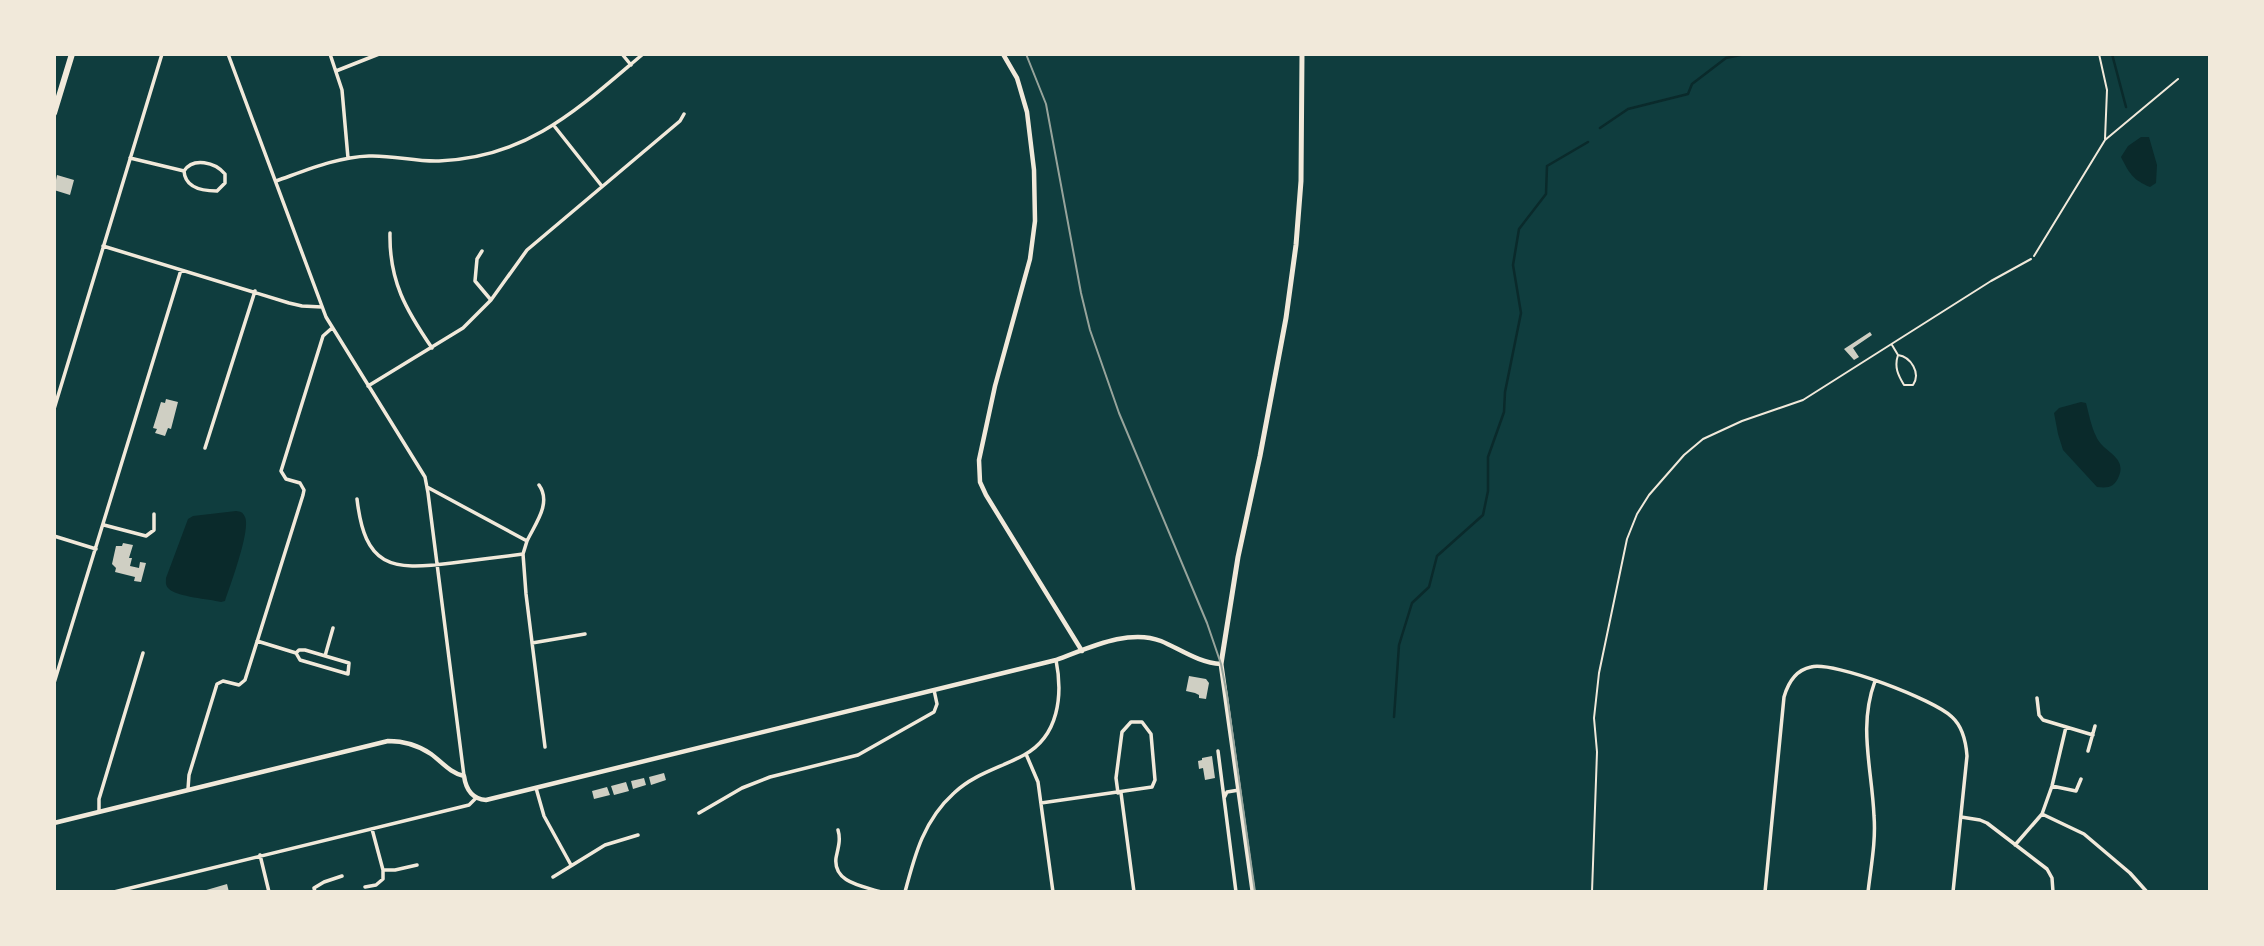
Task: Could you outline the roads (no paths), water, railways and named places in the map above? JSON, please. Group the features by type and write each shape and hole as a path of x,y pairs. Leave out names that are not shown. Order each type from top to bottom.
{"main road":[{"path":"54,113 72,54"},
{"path":"1252,892 1221,664 1238,557 1286,318 1301,181 1302,54"}],"street":[{"path":"54,409 162,54"},
{"path":"228,54 322,307 332,328 420,468 427,487 464,776 468,791 476,798 486,800 536,788 1056,660 1098,644 1114,641 1150,638 1201,660 1221,664"},
{"path":"330,54 345,111 348,158"},
{"path":"336,71 379,54"},
{"path":"622,54 631,65"},
{"path":"276,181 348,158 371,156 440,161 495,152 534,138 554,126 576,111 643,54"},
{"path":"1003,54 1020,85 1027,112 1034,170 1035,221 1030,259 984,435 979,475 986,495 1082,651"},
{"path":"368,386 463,328 491,300 527,250 680,121 684,114"},
{"path":"554,126 601,185"},
{"path":"130,158 184,171"},
{"path":"195,162 219,168 225,174 225,183 217,191 191,186 185,180 184,171 190,163 195,162"},
{"path":"390,233 391,260 398,289 408,313 432,348"},
{"path":"103,246 302,306 322,307"},
{"path":"482,251 477,259 475,281 491,300"},
{"path":"54,683 181,270"},
{"path":"205,449 255,291"},
{"path":"188,789 189,775 217,684 223,681 243,684 257,641 303,490 300,484 286,479 281,471 323,336 332,328"},
{"path":"539,485 544,492 544,505 523,554 545,747"},
{"path":"427,487 527,541"},
{"path":"357,499 362,533 381,557 401,566 437,565 523,554"},
{"path":"104,525 146,536 154,530 154,514"},
{"path":"54,536 96,549"},
{"path":"325,656 333,628"},
{"path":"532,643 585,634"},
{"path":"257,641 296,653 300,660 348,674 349,663 305,650 296,653"},
{"path":"99,812 99,799 143,653"},
{"path":"905,892 918,844 943,803 975,777 1026,754 1053,723 1060,679 1056,660"},
{"path":"1765,892 1784,697 1796,675 1803,669 1820,665 1839,668 1875,681 1943,710 1953,717 1959,726 1966,745 1953,892"},
{"path":"1868,892 1875,819 1865,724 1875,681"},
{"path":"699,813 751,784 850,758 873,748 934,712 937,704 934,690"},
{"path":"2037,698 2041,719 2093,735"},
{"path":"1041,803 1120,793 1147,789 1154,784 1151,734 1142,722 1131,722 1122,732 1116,778 1120,793 1134,892"},
{"path":"2088,751 2095,726"},
{"path":"2015,845 2042,814 2052,786 2066,727"},
{"path":"54,823 388,741 416,746 431,754 454,773 464,776"},
{"path":"1217,751 1236,892"},
{"path":"1026,754 1038,782 1053,892"},
{"path":"2052,786 2076,792 2081,779"},
{"path":"536,788 544,816 572,866"},
{"path":"1224,798 1227,792 1239,790"},
{"path":"114,892 469,805 476,798"},
{"path":"2042,814 2084,834 2130,873 2147,892"},
{"path":"1961,817 1987,823 2050,873 2053,892"},
{"path":"365,887 381,882 383,870 372,828"},
{"path":"838,830 840,841 837,872 848,881 881,892"},
{"path":"553,877 605,845 638,835"},
{"path":"260,855 269,892"},
{"path":"383,870 417,865"},
{"path":"315,892 314,888 319,884 342,876"},
{"path":"140,886 141,892"}],"lane":[{"path":"1592,892 1597,752 1595,704 1627,540 1636,514 1670,470 1703,439 1742,421 1803,400 1991,281 2031,259"},
{"path":"1892,344 1898,355 1895,363 1900,379 1904,385 1913,385 1916,373 1911,362 1898,355"}],"water":[{"path":"2141,137 2149,137 2157,165 2156,183 2150,187 2132,175 2121,157 2128,146"},
{"path":"2086,403 2099,441 2120,464 2119,476 2110,486 2097,487 2063,450 2054,413 2059,408"},
{"path":"236,511 245,517 245,534 225,601 186,596 169,589 166,578 188,519 193,516"}],"waterway":[{"path":"1600,128 1628,109 1688,94 1692,84 1726,58 1745,54"},
{"path":"2112,54 2126,107"},
{"path":"1394,717 1399,645 1412,603 1429,587 1437,556 1483,515 1488,491 1488,457 1504,412 1505,392 1521,313 1513,265 1519,229 1546,194 1547,166 1588,142"}],"tram line":[{"path":"1026,54 1046,104 1090,330 1119,413 1207,623 1221,664 1255,892"}]}
